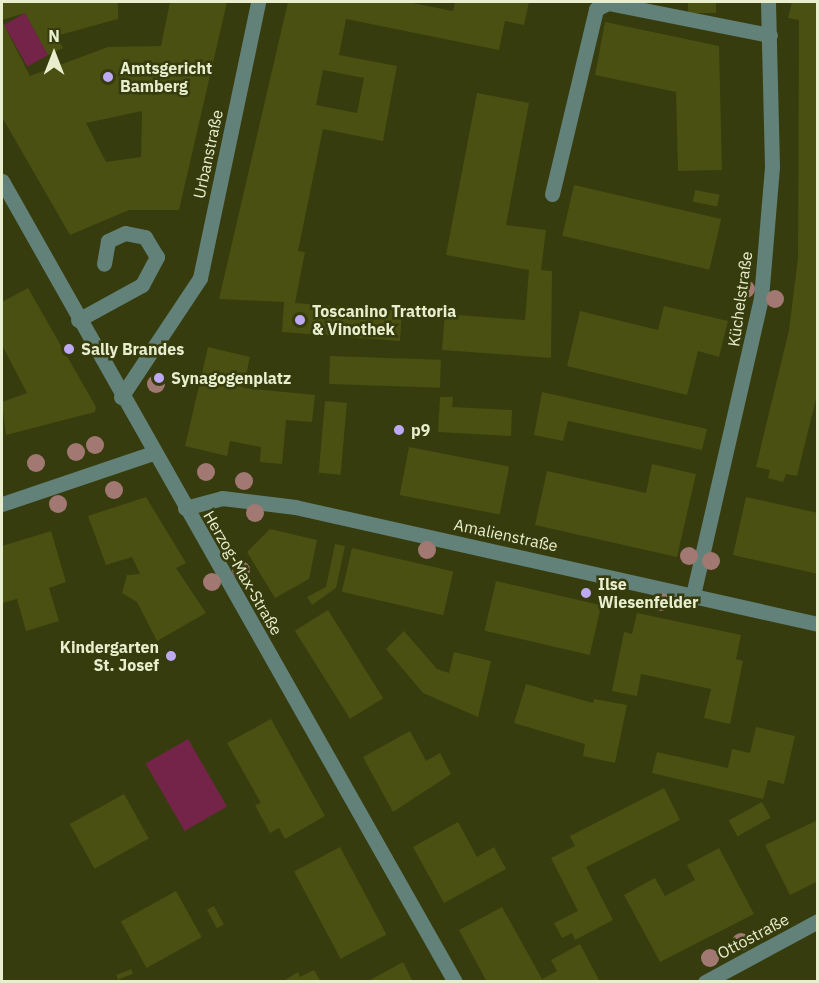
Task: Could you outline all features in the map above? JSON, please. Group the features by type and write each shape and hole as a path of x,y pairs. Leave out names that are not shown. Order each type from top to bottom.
{"street":[{"name":"Urbanstraße","path":"121,397 200,278 258,2"},
{"name":"Küchelstraße","path":"693,595 761,298 772,166 768,2"},
{"path":"552,194 596,9 608,3 770,36"},
{"name":"Herzog-Max-Straße","path":"2,181 121,397 455,981"},
{"path":"78,320 142,285 156,257 145,237 125,233 108,241 104,264"},
{"path":"2,504 153,453"},
{"name":"Amalienstraße","path":"185,508 222,498 284,505 818,624"},
{"name":"Ottostraße","path":"705,981 818,921"}],"shaded area":[{"path":"25,13 48,55 27,67 4,25"},
{"path":"188,739 227,807 185,831 146,764"}],"building":[{"path":"2,2 118,2 118,19 56,36 63,48 48,55 25,13 2,20"},
{"path":"170,2 227,2 179,210 129,210 70,235 2,117 2,21 30,76 108,47 161,46","holes":["142,111 141,157 106,162 86,123"]},
{"path":"288,2 407,2 453,11 455,2 529,2 524,25 505,21 499,50 346,19 339,55 397,66 383,141 323,129 298,251 305,252 295,303 402,311 400,341 282,332 284,302 219,299","holes":["323,70 364,78 357,113 316,105"]},
{"path":"688,2 716,2 716,13 688,13"},
{"path":"792,2 818,2 818,391 797,476 786,474 783,482 768,478 770,470 756,467 789,330 798,258 799,20 788,18"},
{"path":"605,22 719,46 722,170 678,171 676,92 595,75"},
{"path":"477,93 529,103 506,225 546,230 541,270 552,271 551,358 442,350 445,314 525,320 529,270 446,255"},
{"path":"574,185 721,219 709,270 562,236"},
{"path":"695,190 720,195 717,207 693,202"},
{"path":"28,288 96,407 95,412 6,435 2,402 27,393 2,345 2,302"},
{"path":"664,306 728,321 719,357 698,351 687,395 567,366 580,311 658,330"},
{"path":"208,347 250,357 243,388 315,395 312,422 286,420 282,464 260,462 261,447 230,441 227,456 185,446"},
{"path":"330,356 441,360 440,388 329,384"},
{"path":"542,392 707,429 702,450 568,421 563,441 534,435"},
{"path":"440,397 453,397 452,407 512,410 511,436 438,432"},
{"path":"325,401 347,403 341,475 319,473"},
{"path":"409,447 509,466 500,515 400,495"},
{"path":"652,464 696,474 677,557 535,525 547,471 646,493"},
{"path":"146,497 186,563 176,568 206,613 157,641 137,602 122,593 127,575 140,574 132,557 106,565 88,516"},
{"path":"746,497 818,513 818,574 733,555"},
{"path":"270,529 317,540 309,579 275,598 247,552"},
{"path":"51,531 66,582 49,588 59,621 26,631 17,599 2,603 2,546"},
{"path":"335,544 345,546 336,588 312,605 307,597 326,587"},
{"path":"352,548 453,571 443,615 342,592"},
{"path":"496,581 601,605 590,655 485,631"},
{"path":"328,610 383,698 350,719 295,631"},
{"path":"637,613 741,635 736,659 743,661 730,724 704,718 711,689 641,674 637,696 612,691 624,632 632,634"},
{"path":"404,631 437,669 449,673 454,652 491,661 478,717 423,693 386,649"},
{"path":"526,684 593,703 594,699 627,705 615,763 583,756 585,744 514,723"},
{"path":"271,719 325,816 285,839 279,828 270,833 255,805 261,803 227,743"},
{"path":"756,727 795,736 784,784 768,780 763,799 652,773 657,752 728,768 732,749 750,753"},
{"path":"410,731 426,761 440,753 451,774 393,812 363,757"},
{"path":"664,788 680,820 586,867 613,920 575,940 572,933 562,938 554,923 578,911 551,858 575,846 570,836"},
{"path":"124,794 149,839 94,869 70,824"},
{"path":"762,802 771,818 737,836 729,820"},
{"path":"818,820 818,881 790,895 765,845"},
{"path":"458,822 477,857 494,847 506,869 444,903 413,847"},
{"path":"340,847 386,934 341,959 294,871"},
{"path":"719,848 754,914 660,962 624,895 655,878 665,896 695,880 687,865"},
{"path":"176,891 202,937 147,968 121,922"},
{"path":"214,906 224,925 217,928 207,910"},
{"path":"502,907 542,979 557,971 551,960 580,944 600,982 487,982 459,930"},
{"path":"403,962 413,982 367,982 381,974"},
{"path":"131,969 133,974 118,980 116,975"},
{"path":"314,970 321,982 282,982 298,972 300,977"}],"place":[{"name":"Amtsgericht Bamberg","path":"108,77"},
{"name":"Toscanino Trattoria & Vinothek","path":"300,320"},
{"name":"Sally Brandes","path":"69,349"},
{"name":"Synagogenplatz","path":"159,378"},
{"name":"p9","path":"399,430"},
{"name":"Ilse Wiesenfelder","path":"586,593"},
{"name":"Kindergarten St. Josef","path":"171,656"}]}
